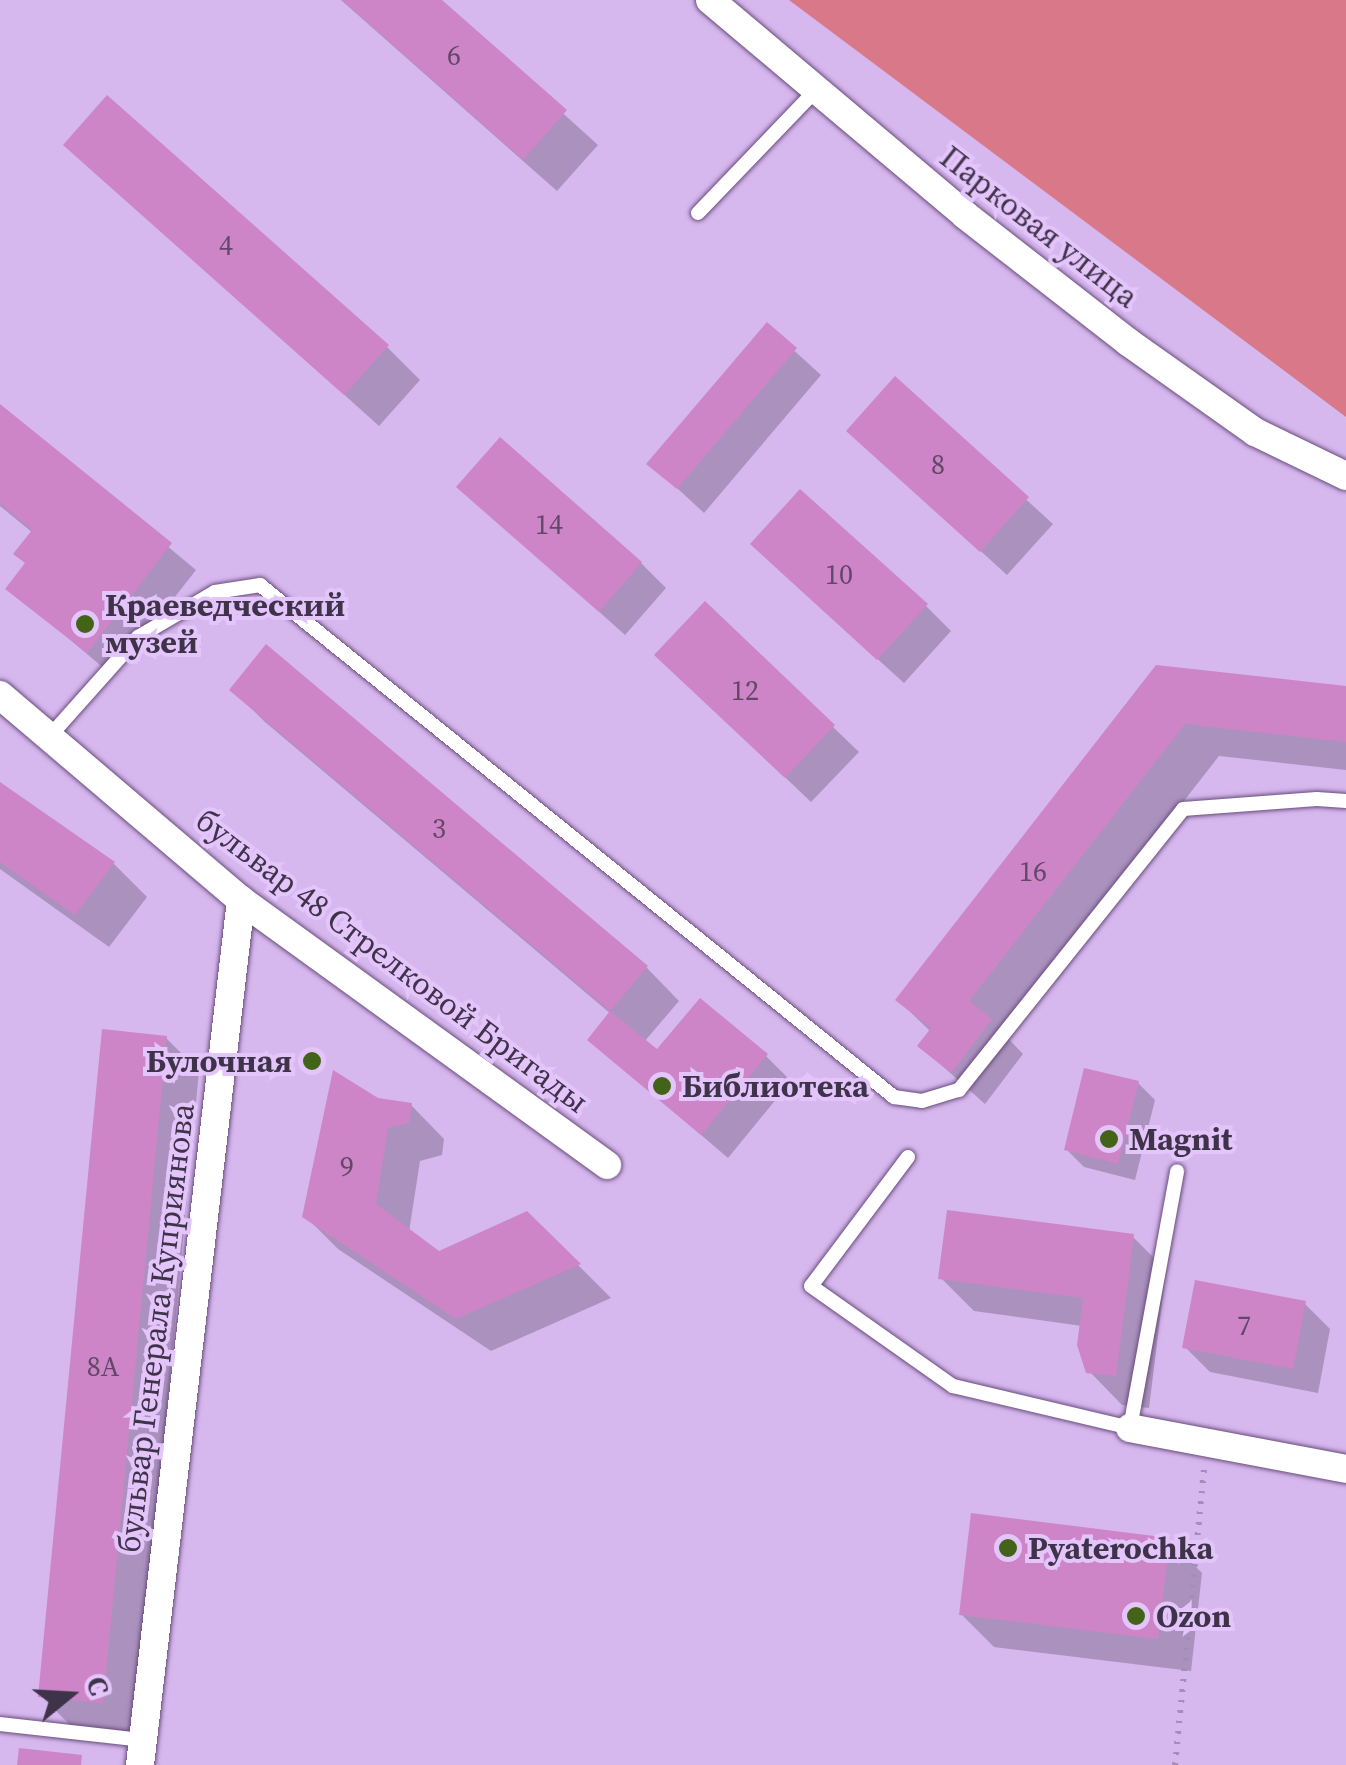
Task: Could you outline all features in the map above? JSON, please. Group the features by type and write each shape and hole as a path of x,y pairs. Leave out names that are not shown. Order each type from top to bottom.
{"street":[{"name":"Парковая улица","path":"710,0 964,215 1128,342 1256,432 1346,476"},
{"name":"бульвар 48 Стрелковой Бригады","path":"0,695 241,900 607,1165"},
{"name":"бульвар Генерала Куприянова","path":"141,1752 241,900"},
{"path":"1130,1428 1346,1469"}],"lane":[{"path":"698,212 816,90"},
{"path":"49,737 138,637 215,592 260,585 894,1097 922,1101 959,1090 1182,809 1317,799 1346,801"},
{"path":"908,1158 811,1286 953,1386 1130,1428 1177,1172"},
{"path":"0,1724 141,1752"}],"path":[{"path":"1174,1765 1207,1443"}],"shaded area":[{"path":"789,0 1346,0 1346,417"}],"building":[{"path":"342,0 442,0 567,110 523,160"},
{"path":"107,95 389,345 344,395 63,145"},
{"path":"767,322 797,348 677,489 646,464"},
{"path":"895,376 1029,497 980,552 846,431"},
{"path":"0,404 172,543 87,653 5,589 25,563 13,554 32,530 0,503"},
{"path":"500,437 642,562 599,612 456,487"},
{"path":"800,489 928,604 877,660 750,544"},
{"path":"705,601 835,725 785,778 654,655"},
{"path":"266,644 648,966 610,1011 229,690"},
{"path":"1156,665 1346,686 1346,742 1185,724 969,1001 992,1019 951,1073 917,1046 931,1028 895,1000"},
{"path":"0,782 115,862 75,915 0,862"},
{"path":"700,998 768,1054 701,1135 587,1040 610,1011 657,1049"},
{"path":"102,1029 167,1036 103,1703 38,1697"},
{"path":"1084,1068 1139,1081 1118,1164 1064,1150"},
{"path":"333,1070 378,1098 412,1103 409,1123 388,1128 376,1204 439,1251 527,1211 581,1264 456,1319 302,1217"},
{"path":"947,1210 1134,1234 1116,1376 1086,1373 1077,1345 1083,1298 938,1279"},
{"path":"1195,1280 1306,1301 1293,1369 1182,1348"},
{"path":"971,1513 1170,1538 1158,1639 959,1615"},
{"path":"19,1748 82,1755 81,1765 17,1765"}],"place":[{"name":"Краеведческий музей","path":"85,624"},
{"name":"Булочная","path":"312,1061"},
{"name":"Библиотека","path":"662,1086"},
{"name":"Magnit","path":"1109,1139"},
{"name":"Pyaterochka","path":"1008,1548"},
{"name":"Ozon","path":"1136,1616"}]}
